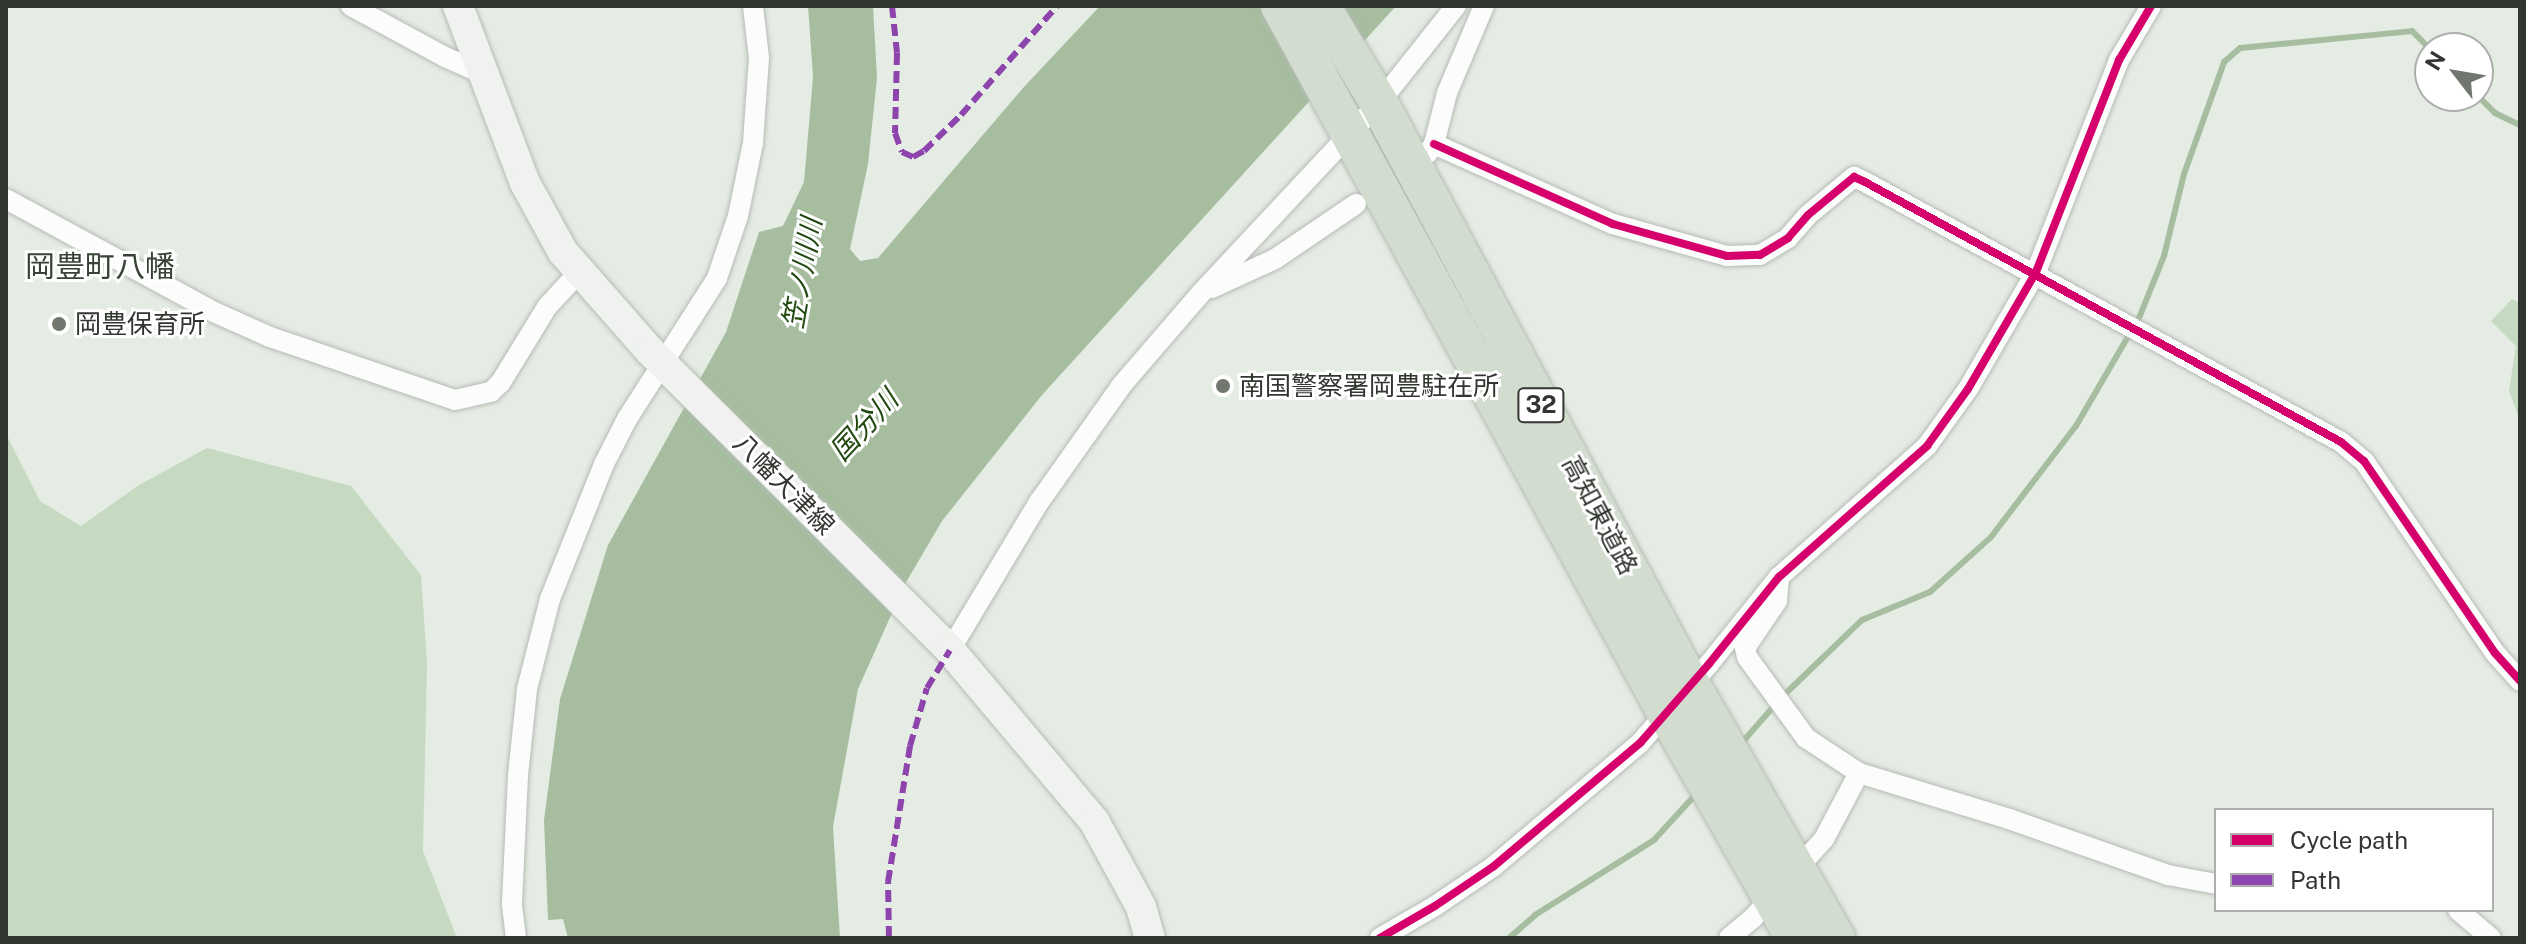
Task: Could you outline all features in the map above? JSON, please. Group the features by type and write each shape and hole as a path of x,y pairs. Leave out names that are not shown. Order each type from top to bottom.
{"highway":[{"name":"高知東道路","path":"1280,6 1345,124 1734,796 1772,897 1795,938"},
{"name":"高知東道路","path":"1321,6 1373,93 1678,699"},
{"name":"高知東道路","path":"1734,796 1797,869 1836,938"}],"main road":[{"name":"八幡大津線","path":"458,6 525,183 545,224 580,271 664,365 946,646 1094,821 1141,907 1150,938"}],"street":[{"path":"351,6 445,57 486,75"},
{"path":"516,938 513,874 518,775 527,689 550,599 581,518 627,419 717,278 738,216 753,143 759,58 753,6"},
{"path":"946,646 1048,489 1121,386 1345,124 1456,6"},
{"path":"1484,6 1447,93 1429,151 1613,224 1727,256 1760,255 1772,248 1788,238 1808,215 1854,177 2036,272 2341,442 2364,461 2495,653 2520,681"},
{"path":"1380,938 1494,866 1542,823 1593,786 1640,743 1779,577 1927,446 1968,389 2036,272 2119,60 2151,6"},
{"path":"6,199 214,312 299,347 455,400 491,392 501,382 547,307 580,271"},
{"path":"1201,293 1275,259 1356,204"},
{"path":"1779,577 1777,601 1748,641 1747,657 1806,738 1859,773 2009,819 2168,875 2214,884"},
{"path":"1729,938 1772,897 1824,839 1859,773"},
{"path":"2460,912 2491,938"}],"shaded area":[{"path":"2512,299 2520,303 2520,421 2509,391 2516,346 2491,321"},
{"path":"6,434 40,501 81,526 139,485 207,448 351,486 421,575 427,662 423,851 457,938 6,938"}],"water":[{"path":"808,6 873,6 877,78 868,164 850,249 860,261 878,258 1023,88 1100,6 1396,6 1042,395 942,521 905,584 858,689 833,827 840,938 568,938 563,919 548,920 544,820 560,699 608,545 726,332 759,232 783,226 804,182 813,77"}],"waterway":[{"path":"2139,318 2164,256 2184,174 2224,62 2240,48 2414,33"},
{"path":"2494,112 2520,125"},
{"path":"1784,695 1862,620 1930,592 1991,537 2076,426 2129,335"},
{"path":"1739,746 1774,706"},
{"path":"1509,938 1535,915 1654,840 1697,793"}],"marked path":[{"path":"892,6 897,53 895,133 902,152 913,157 924,151 961,115 1057,6"},
{"path":"889,938 888,882 910,746 927,688 950,650"}],"cycle path":[{"path":"1380,938 1494,866 1640,743 1779,577 1927,446 1968,389 2036,272 2119,60 2151,6"},
{"path":"1434,144 1613,224 1727,256 1760,255 1788,238 1808,215 1854,177 1865,182 2341,442 2364,461 2495,653 2520,681"}],"place":[{"name":"岡豊保育所","path":"59,324"},
{"name":"南国警察署岡豊駐在所","path":"1223,386"}],"district":[{"name":"岡豊町八幡","path":"100,266"}],"water label":[{"name":"笠ノ川川","path":"802,273"},
{"name":"国分川","path":"864,425"}]}
